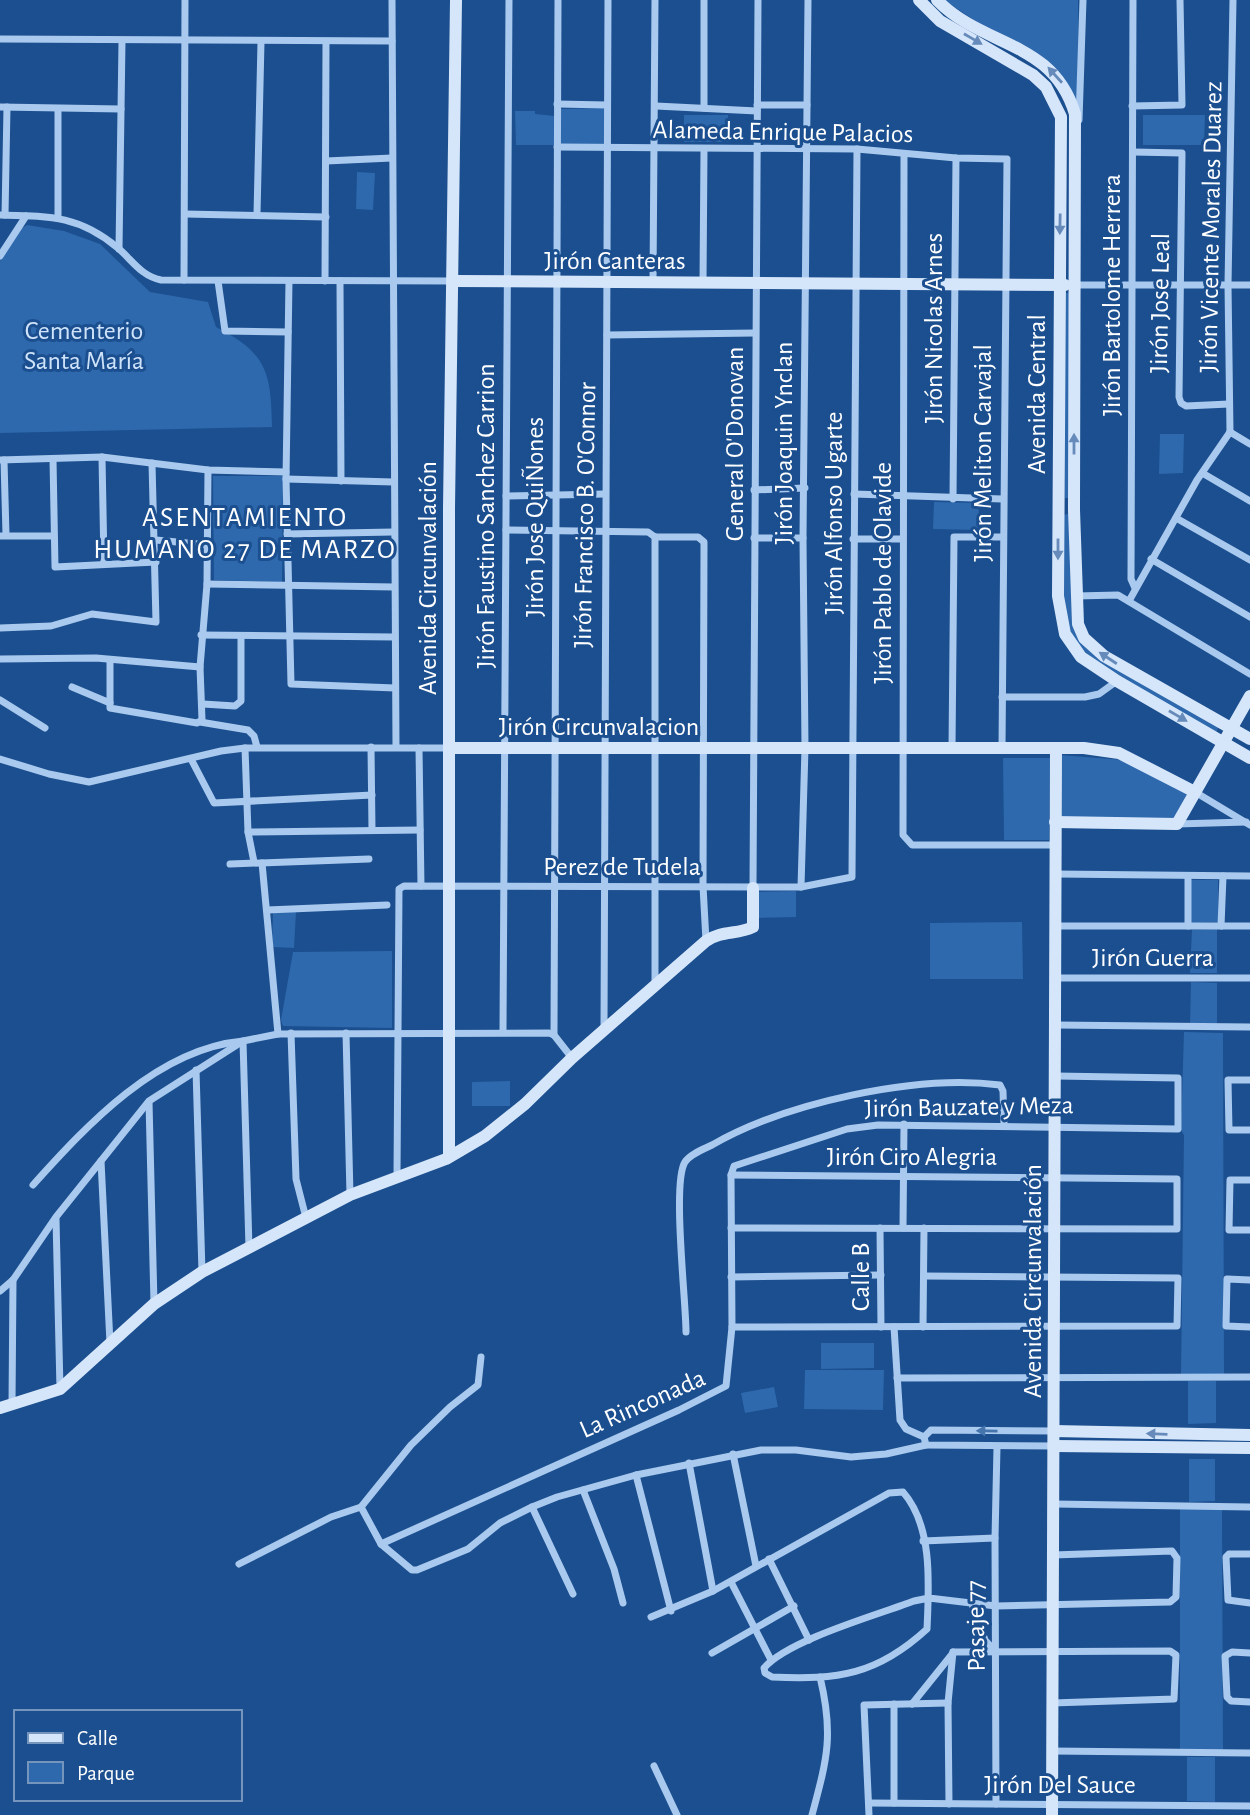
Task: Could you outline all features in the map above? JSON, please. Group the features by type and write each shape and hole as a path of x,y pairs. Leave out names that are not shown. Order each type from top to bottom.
{"street":[{"path":"184,280 185,0"},
{"path":"392,0 396,746"},
{"name":"Avenida Circunvalación","path":"449,1155 449,508 456,0"},
{"name":"Jirón Faustino Sanchez Carrion","path":"503,1031 509,0"},
{"name":"Jirón Jose QuiÑones","path":"554,1035 558,0"},
{"name":"Jirón Francisco B. O'Connor","path":"604,1030 608,0"},
{"path":"653,283 655,0"},
{"path":"704,0 704,108"},
{"name":"General O'Donovan","path":"753,888 758,0"},
{"name":"Jirón Joaquin Ynclan","path":"802,887 808,0"},
{"name":"Avenida Central","path":"919,0 940,21 1033,75 1055,102 1061,117 1058,510 1061,621 1071,644 1081,657 1117,681 1250,758"},
{"name":"Avenida Central","path":"937,0 960,18 1036,58 1053,71 1070,99 1077,131 1074,510 1078,624 1094,649 1250,739"},
{"path":"1077,131 1080,116 1083,0"},
{"name":"Jirón Bartolome Herrera","path":"1133,0 1131,579 1135,588"},
{"path":"1132,106 1182,105 1180,0"},
{"name":"Jirón Vicente Morales Duarez","path":"1230,432 1228,285 1233,0"},
{"path":"0,39 326,43 391,41"},
{"path":"119,249 122,41"},
{"path":"257,214 261,42"},
{"path":"325,281 326,43"},
{"path":"557,104 607,105"},
{"path":"656,106 757,108 807,105"},
{"path":"3,215 4,107 121,109"},
{"path":"58,109 58,216"},
{"name":"Alameda Enrique Palacios","path":"557,147 857,149 956,158 1007,159"},
{"path":"703,284 704,149"},
{"name":"Jirón Alfonso Ugarte","path":"852,877 853,283 857,149"},
{"name":"Jirón Jose Leal","path":"1133,152 1182,153 1181,403 1186,406 1229,404"},
{"name":"Jirón Pablo de Olavide","path":"904,154 903,835 912,845 1055,845"},
{"path":"326,161 392,158"},
{"name":"Jirón Nicolas Arnes","path":"953,499 956,158"},
{"name":"Jirón Meliton Carvajal","path":"1002,748 1002,499 1007,159"},
{"path":"185,214 326,217"},
{"name":"Jirón Canteras","path":"3,215 58,216 97,232 151,278 184,280 1250,285"},
{"path":"0,256 26,216"},
{"path":"218,281 225,331 288,332"},
{"path":"289,281 286,475 291,684 395,688"},
{"path":"340,281 341,481"},
{"path":"607,335 755,333"},
{"path":"1129,601 1197,480 1204,474 1230,432 1250,444"},
{"path":"53,536 3,535 2,460 102,457 208,470 341,481 393,482"},
{"path":"102,457 104,563"},
{"path":"53,459 55,567 156,562"},
{"path":"0,628 51,626 92,614 156,621 152,463"},
{"path":"201,721 203,704 200,667 207,584 208,470"},
{"path":"1204,474 1250,501"},
{"path":"754,490 805,488"},
{"path":"506,496 605,494"},
{"path":"854,494 1002,499"},
{"path":"1058,510 1074,510"},
{"path":"1176,518 1250,560"},
{"path":"506,530 648,532 655,537 702,538 703,886 706,941"},
{"path":"287,534 393,532"},
{"path":"655,537 652,748 655,986"},
{"path":"952,748 954,537 1002,537"},
{"path":"754,538 803,538"},
{"path":"853,539 902,539"},
{"path":"156,540 208,545"},
{"path":"1151,559 1250,617"},
{"path":"207,584 394,587"},
{"path":"1075,596 1118,595 1250,674"},
{"path":"201,635 394,637"},
{"path":"203,704 235,706 241,701 241,636"},
{"path":"0,659 110,660 200,667"},
{"path":"110,660 110,708 248,730 254,736 257,747"},
{"path":"1002,697 1085,697 1099,694 1117,681"},
{"path":"72,687 110,703"},
{"path":"1177,824 1250,696"},
{"path":"0,700 45,728"},
{"name":"Jirón Circunvalacion","path":"0,759 49,775 89,782 257,747 1056,748 1119,753 1195,792"},
{"path":"371,747 372,830"},
{"path":"245,748 248,832 258,862 267,910 278,1034"},
{"path":"419,748 421,886"},
{"name":"Avenida Circunvalación","path":"1052,1810 1056,748"},
{"path":"191,759 214,803 372,795"},
{"path":"1195,792 1248,823"},
{"path":"1055,822 1248,823"},
{"path":"248,832 420,830"},
{"path":"230,864 369,859"},
{"path":"1056,874 1250,876"},
{"path":"1188,876 1188,926"},
{"path":"1221,926 1223,876"},
{"name":"Perez de Tudela","path":"397,1033 396,895 404,886 753,888 802,887 852,877"},
{"path":"13,1280 6,1406 60,1390 154,1304 202,1272 350,1195 449,1155 485,1136 525,1104 572,1058 706,941 716,934 744,932 753,927 753,888"},
{"path":"267,910 387,905"},
{"path":"1056,926 1250,926"},
{"name":"Jirón Guerra","path":"1056,978 1250,978"},
{"path":"1056,1025 1250,1027"},
{"path":"33,1185 113,1102 179,1061 221,1043 278,1034 450,1034 503,1031 554,1035 572,1058"},
{"path":"346,1033 350,1195"},
{"path":"397,1033 397,1176"},
{"path":"291,1034 296,1179 306,1218"},
{"path":"0,1291 13,1280 56,1217 149,1101 243,1041"},
{"path":"243,1041 249,1248"},
{"path":"197,1070 202,1272"},
{"name":"Jirón Bauzate y Meza","path":"731,1175 734,1166 744,1161 847,1129 904,1124 1004,1124 1178,1129 1178,1077 1056,1076"},
{"path":"1250,1080 1228,1080 1229,1130 1250,1130"},
{"path":"686,1332 681,1199 683,1166 690,1157 741,1128 785,1113 878,1090 928,1084 1000,1085 1004,1124"},
{"path":"149,1101 154,1304"},
{"name":"Calle B","path":"904,1124 904,1228"},
{"path":"101,1161 110,1344"},
{"name":"Jirón Ciro Alegria","path":"731,1175 1177,1179 1177,1229 1055,1228"},
{"name":"La Rinconada","path":"381,1544 721,1391 728,1380 732,1327 731,1175"},
{"path":"1250,1180 1230,1180 1229,1230 1250,1230"},
{"path":"56,1217 60,1390"},
{"path":"731,1228 1055,1228"},
{"name":"Calle B","path":"880,1228 881,1327"},
{"path":"923,1327 924,1228"},
{"path":"731,1277 881,1275"},
{"path":"732,1327 1177,1326 1178,1278 924,1276"},
{"path":"1250,1279 1227,1279 1226,1326 1250,1327"},
{"name":"Calle B","path":"894,1327 902,1425 925,1441"},
{"path":"239,1564 331,1517 361,1507 411,1445 450,1407 478,1385 481,1357"},
{"path":"897,1378 1055,1375 1250,1377"},
{"path":"925,1441 931,1430 1054,1431 1250,1448"},
{"path":"361,1507 381,1544 412,1570 417,1570 468,1549 500,1523 533,1507 583,1489 733,1454 796,1450 851,1457 886,1454 925,1441 998,1447 1054,1446 1204,1442 1250,1435"},
{"name":"Pasaje 77","path":"996,1804 995,1538 998,1447"},
{"path":"733,1454 756,1566"},
{"path":"689,1463 713,1591"},
{"path":"636,1475 671,1611"},
{"path":"583,1489 614,1569 623,1603"},
{"path":"651,1617 671,1611 731,1582 889,1493 903,1492 916,1506 923,1523 929,1598 927,1629 901,1653 878,1665 820,1677 772,1676 764,1668 771,1660 809,1640 914,1601 929,1598 996,1606 1170,1602 1177,1597 1177,1558 1172,1551 1053,1555"},
{"path":"1054,1504 1250,1507"},
{"path":"533,1507 573,1594"},
{"path":"923,1541 995,1538"},
{"path":"1250,1554 1229,1554 1226,1557 1226,1597 1231,1602 1250,1603"},
{"path":"769,1559 809,1640"},
{"path":"731,1582 771,1660"},
{"path":"972,1604 985,1640 996,1653"},
{"path":"712,1653 794,1606"},
{"path":"953,1653 1171,1651 1176,1655 1176,1696 1171,1700 1052,1703"},
{"path":"949,1804 948,1703 953,1653"},
{"path":"912,1704 953,1653"},
{"path":"1250,1653 1232,1653 1225,1656 1227,1697 1231,1701 1250,1702"},
{"path":"811,1815 829,1739 829,1715 820,1677"},
{"path":"869,1815 864,1705 948,1703"},
{"path":"894,1704 894,1803"},
{"path":"1051,1751 1250,1754"},
{"path":"654,1766 677,1815"},
{"name":"Jirón Del Sauce","path":"869,1803 996,1804 1052,1810 1250,1805"},
{"path":"910,1804 910,1815"}],"green space":[{"path":"944,0 1078,0 1079,109 1063,80"},
{"path":"605,108 605,146 559,145 560,109"},
{"path":"515,111 535,111 535,114 555,116 555,145 516,145"},
{"path":"684,115 728,115 728,142 684,142"},
{"path":"1143,115 1205,115 1204,145 1143,145"},
{"path":"357,172 375,173 373,210 356,209"},
{"name":"Cementerio Santa María","path":"27,225 64,231 100,244 150,292 208,302 216,327 246,346 263,366 270,392 272,427 0,433 0,261 19,230"},
{"path":"1065,293 1072,293 1072,498 1065,498"},
{"path":"1160,434 1184,434 1183,473 1159,474"},
{"path":"213,476 283,476 282,582 214,580"},
{"path":"934,502 979,503 978,530 933,529"},
{"path":"1070,513 1077,632 1219,726 1216,733 1133,687 1091,657 1076,642 1068,628 1062,587 1064,515"},
{"path":"1060,755 1124,760 1191,795 1175,820 1061,820"},
{"path":"1003,758 1050,758 1049,840 1004,840"},
{"path":"1190,880 1218,880 1218,922 1190,923"},
{"path":"796,891 796,917 757,918 757,892"},
{"path":"273,911 296,912 294,948 272,947"},
{"path":"1022,922 1023,979 930,979 930,923"},
{"path":"1217,929 1217,973 1190,973 1192,930"},
{"path":"392,951 392,1028 283,1026 281,1020 293,952"},
{"path":"1191,982 1217,983 1217,1025 1190,1025"},
{"path":"1184,1032 1223,1033 1224,1374 1181,1374 1184,1135 1181,1130"},
{"path":"510,1081 510,1106 472,1106 472,1082"},
{"path":"821,1343 874,1343 874,1368 821,1369"},
{"path":"805,1370 884,1370 883,1410 804,1409"},
{"path":"1188,1381 1216,1381 1216,1423 1188,1424"},
{"path":"774,1387 778,1407 745,1413 741,1393"},
{"path":"1189,1459 1215,1459 1215,1501 1189,1502"},
{"path":"1180,1509 1222,1509 1223,1750 1180,1750"},
{"path":"1187,1757 1215,1757 1215,1802 1187,1801"}],"district":[{"name":"ASENTAMIENTO HUMANO 27 DE MARZO","path":"245,532"}]}
